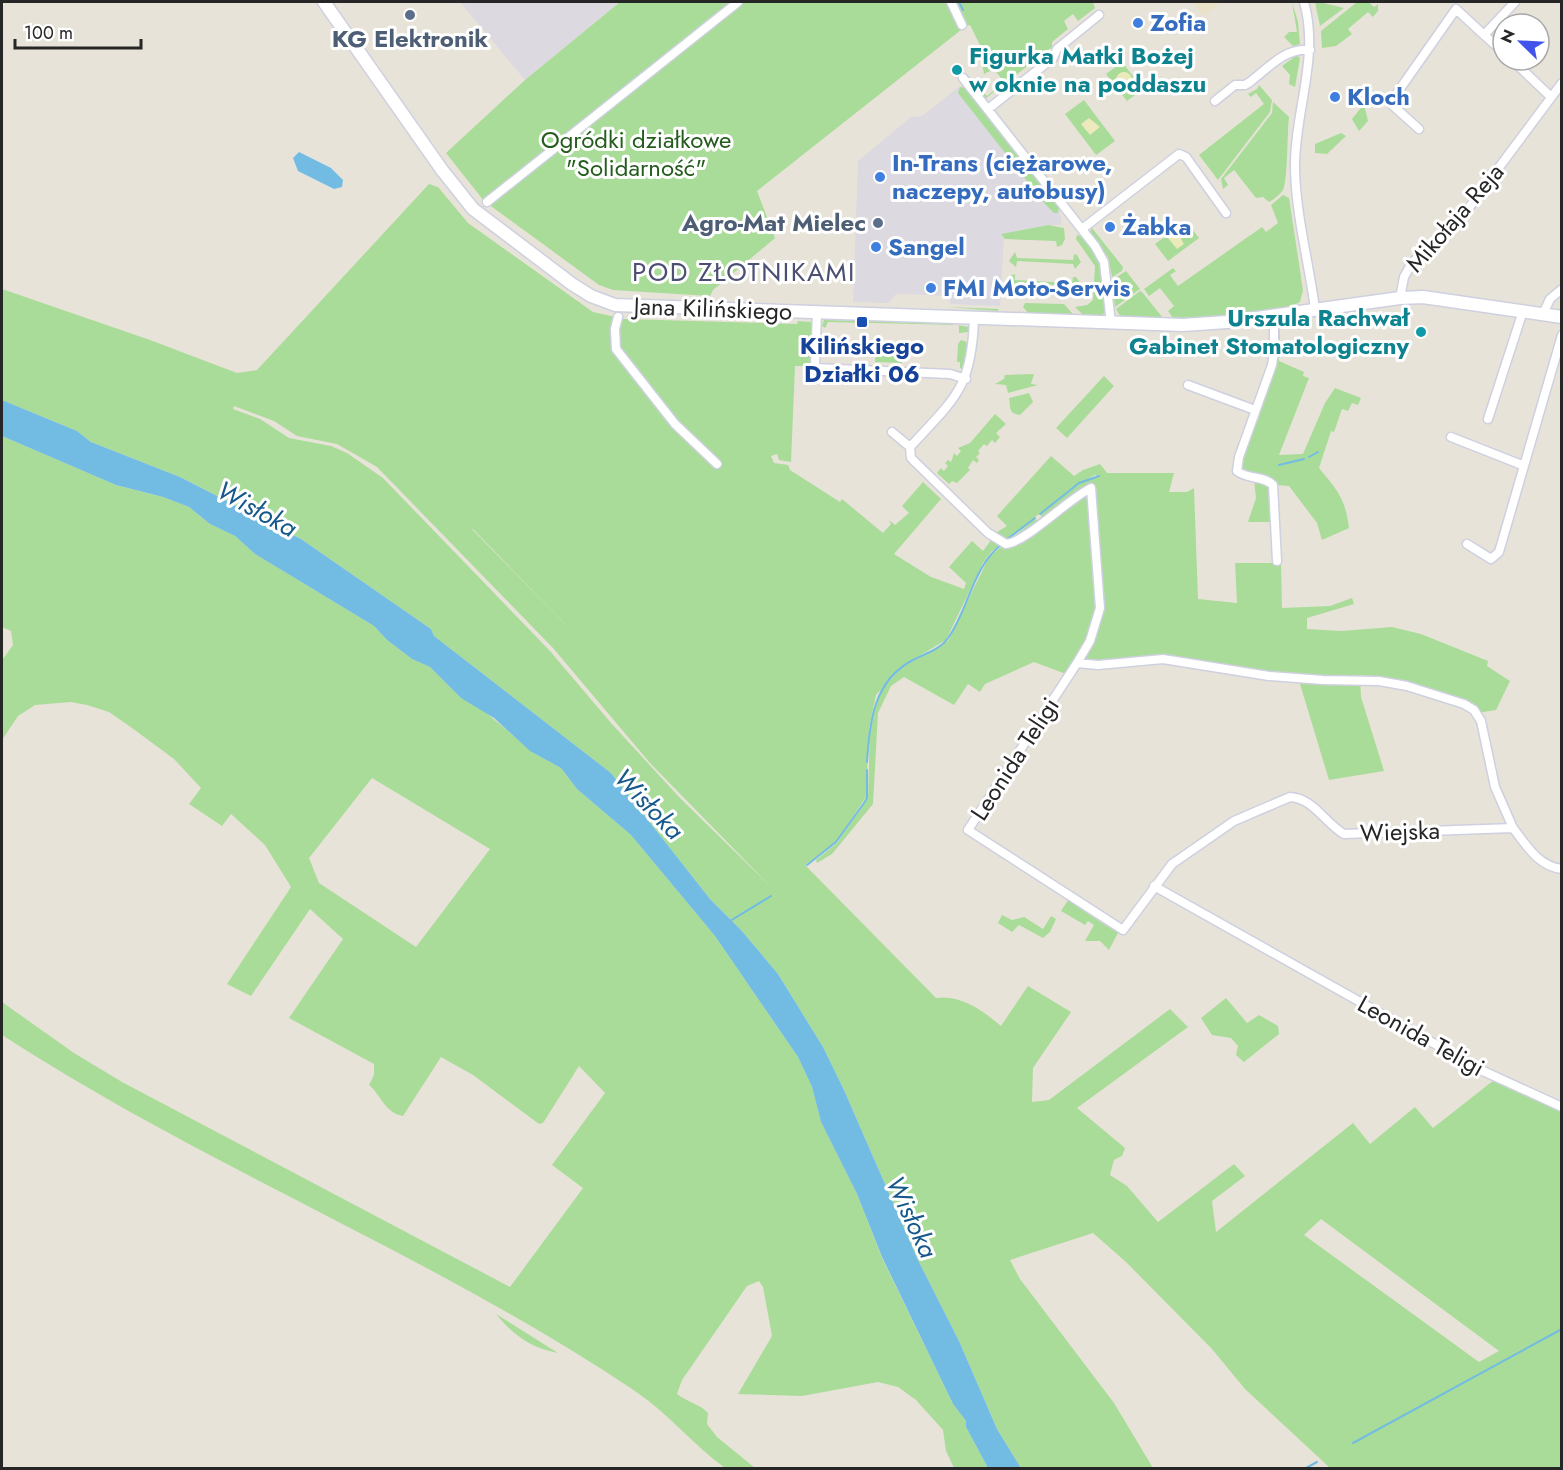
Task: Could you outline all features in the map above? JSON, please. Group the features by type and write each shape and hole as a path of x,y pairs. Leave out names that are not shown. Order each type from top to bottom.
{"street":[{"name":"Jana Kilińskiego","path":"324,2 442,170 479,213 572,284 603,301 638,307 1206,325 1400,298 1439,298 1562,317"},
{"path":"487,202 738,2"},
{"path":"951,2 962,25"},
{"path":"1304,2 1310,50 1296,142 1295,168 1315,309"},
{"path":"1484,35 1515,2"},
{"path":"1419,129 1390,103 1456,9 1491,41"},
{"path":"988,109 1053,58 1057,49 1099,15"},
{"path":"1215,101 1235,85 1245,85 1250,82 1287,53 1298,49 1310,50"},
{"path":"1525,72 1551,97"},
{"path":"963,78 1082,229 1104,262 1111,323"},
{"name":"Mikołaja Reja","path":"1400,298 1404,277 1412,263 1465,213 1562,83"},
{"path":"1082,229 1179,154 1186,158 1226,213"},
{"path":"1543,314 1550,299 1562,289"},
{"path":"1488,419 1523,311"},
{"name":"Jana Kilińskiego","path":"817,312 815,368 950,374 966,379"},
{"path":"1274,316 1274,352 1237,471 1245,477 1264,479 1273,485 1277,561"},
{"path":"618,317 615,330 616,349 675,424 717,464"},
{"path":"910,447 954,398 966,379 974,318"},
{"path":"1467,544 1491,559 1499,552 1522,465 1562,335"},
{"path":"1188,386 1255,410"},
{"path":"892,432 910,447 914,464 988,533 1006,544 1018,542 1091,488 1100,608 1090,641 1077,663 1098,665 1148,659 1171,660 1269,676 1379,681 1407,686 1464,704 1474,710 1481,721 1495,787 1513,828 1532,854 1549,867 1562,869"},
{"path":"1451,437 1522,465"},
{"name":"Leonida Teligi","path":"1077,663 968,830 1123,930 1154,886 1483,1071 1562,1107"},
{"name":"Wiejska","path":"1154,886 1172,864 1209,837 1234,821 1290,797 1301,797 1327,822 1344,834 1513,828"}],"shaded area":[{"path":"460,2 620,2 525,80"},
{"path":"1193,2 1216,2 1219,5 1203,16"},
{"path":"960,86 965,87 1059,207 1062,225 1048,225 1001,234 1004,238 1000,306 951,304 947,296 905,294 896,294 888,303 853,302 858,161 911,117 922,116"}],"green space":[{"name":"Ogródki działkowe \"Solidarność\"","path":"620,2 1093,2 1095,8 1078,21 1073,14 1064,21 1068,29 1052,42 1052,47 985,99 983,92 987,96 1004,82 994,69 984,74 981,58 985,55 970,25 966,26 757,191 775,238 713,290 710,296 613,290 599,285 484,201 446,153 525,80"},
{"path":"1292,2 1298,22 1300,44 1293,46 1284,37 1289,32 1297,32"},
{"path":"1315,2 1319,2 1344,8 1320,26"},
{"path":"1357,2 1369,2 1374,7 1378,4 1378,11 1373,17 1368,12 1348,29 1352,34 1336,46 1322,48 1321,31"},
{"path":"1297,55 1300,58 1295,87 1289,84 1290,75 1282,66"},
{"path":"1122,62 1143,89 1127,101 1106,74"},
{"path":"1259,85 1272,100 1270,112 1218,180 1199,155 1264,104 1256,93 1251,97 1248,94 1257,89"},
{"path":"960,87 965,88 1059,207 1058,213 1054,213 1045,204 958,93"},
{"path":"1084,100 1115,141 1096,155 1065,114"},
{"path":"1273,102 1289,117 1286,177 1283,190 1269,202 1263,197 1256,198 1234,170 1224,178 1228,185 1223,189 1221,179 1272,113"},
{"path":"1364,104 1368,121 1359,131 1352,119"},
{"path":"1341,133 1346,136 1327,154 1315,153 1315,144"},
{"path":"429,184 438,187 468,223 593,312 625,319 797,324 798,321 811,322 811,366 795,366 791,462 779,460 777,454 771,456 774,463 788,465 790,470 840,502 842,499 883,533 891,524 889,520 895,525 909,513 902,506 923,482 941,499 894,554 931,577 964,589 966,583 949,567 972,541 983,551 997,532 1007,526 997,516 1051,456 1074,476 1100,464 1107,473 1174,473 1169,492 1187,492 1194,488 1198,599 1237,603 1235,563 1281,563 1282,608 1330,606 1352,598 1354,604 1307,618 1307,629 1341,631 1392,627 1421,634 1488,661 1487,666 1510,681 1496,710 1477,713 1381,677 1360,675 1361,697 1384,771 1329,780 1297,674 1252,672 1184,659 1085,664 1066,674 1034,662 985,684 980,692 968,684 954,705 904,677 891,686 878,713 873,804 832,854 817,863 816,860 837,843 868,798 870,729 880,691 901,668 948,641 989,557 1035,519 1042,517 1040,515 1079,484 991,552 983,563 946,640 899,668 876,695 869,728 866,797 836,842 805,865 936,998 945,997 963,1001 979,1009 1001,1026 1028,986 1071,1012 1033,1068 1032,1102 1049,1100 1170,1009 1188,1027 1077,1108 1125,1148 1122,1156 1114,1160 1110,1175 1127,1186 1158,1222 1234,1164 1245,1176 1212,1201 1216,1232 1353,1123 1370,1144 1415,1107 1433,1128 1494,1080 1561,1112 1561,1468 1330,1468 1245,1389 1212,1349 1126,1262 1093,1233 1010,1260 1020,1279 1114,1403 1153,1468 1021,1468 997,1429 959,1341 918,1260 823,1047 778,974 741,930 710,899 611,773 434,636 431,629 301,539 180,477 91,442 77,431 2,400 2,289 237,373 257,370","holes":["234,406 274,421 297,436 337,444 377,467 553,648 650,763 769,885 680,798 611,723 550,651 383,478 347,453 331,446 289,438 260,419 233,409","1095,475 1099,476 1081,483","472,529 473,529 597,657","1321,1219 1499,1351 1479,1362 1304,1235"]},
{"path":"1283,195 1289,198 1303,290 1300,302 1258,312 1173,318 1168,311 1174,306 1160,288 1149,296 1144,289 1173,268 1176,271 1170,275 1178,286 1262,227 1266,232 1278,223 1271,205"},
{"path":"1186,221 1199,238 1168,261 1155,244"},
{"path":"1048,225 1064,228 1065,239 1062,245 1057,247 1056,241 1005,239 1001,234"},
{"path":"1092,228 1123,267 1122,271 1112,277 1108,257 1090,232"},
{"path":"1077,235 1092,246 1097,256 1106,310 1103,315 1083,315 1075,307 1087,305 1093,300 1095,266 1076,239"},
{"path":"1015,252 1017,258 1073,260 1074,254 1081,262 1075,269 1073,264 1017,261 1016,267 1009,261"},
{"path":"1126,271 1140,289 1115,307 1112,280"},
{"path":"1015,274 1015,280 1072,283 1073,277 1076,277 1081,284 1074,292 1072,286 1015,283 1014,290 1008,286 1007,281"},
{"path":"1140,291 1163,318 1120,316 1116,309"},
{"path":"1025,303 1064,304 1073,314 1028,313 1023,307"},
{"path":"947,307 999,309 997,311"},
{"path":"824,320 956,325 828,322 825,328 822,326"},
{"path":"1280,324 1279,361 1304,372 1303,376 1309,378 1279,455 1303,454 1325,403 1335,388 1361,398 1358,405 1352,403 1348,411 1342,409 1334,432 1331,431 1319,468 1339,495 1349,528 1322,540 1317,523 1289,486 1277,485 1274,481 1250,474 1241,468 1277,351"},
{"path":"959,325 970,327 968,332 959,333"},
{"path":"961,340 967,342 963,369 960,368 960,362 957,362 958,344"},
{"path":"876,345 903,346 902,363 875,362"},
{"path":"1034,374 1031,384 1038,385 1008,393 1006,385 995,384 1004,379 1005,375"},
{"path":"1104,376 1114,386 1067,438 1056,428"},
{"path":"1029,393 1033,402 1020,415 1014,413 1011,410 1009,398"},
{"path":"995,414 1006,424 996,433 1000,437 995,443 992,440 987,446 984,444 978,451 980,453 976,457 979,460 977,463 973,460 968,468 970,470 957,483 952,481 949,484 937,473 941,468 944,471 948,466 945,463 948,460 951,462 954,453 957,456 961,451 958,448 970,443"},
{"path":"2,436 116,485 163,497 189,507 210,524 235,536 255,554 374,626 387,640 412,659 430,667 461,698 478,706 534,753 561,768 577,789 631,835 715,936 798,1057 812,1087 821,1122 857,1194 882,1258 953,1404 966,1421 966,1427 988,1468 954,1468 946,1451 943,1430 916,1400 898,1387 878,1382 802,1396 738,1394 772,1336 763,1287 759,1281 747,1286 682,1380 677,1394 705,1410 708,1413 707,1424 717,1437 755,1468 725,1468 647,1400 558,1342 400,1254 158,1127 79,1083 2,1035 2,1002 74,1053 122,1082 510,1287 583,1188 552,1165 605,1093 579,1066 543,1123 539,1124 473,1075 441,1057 403,1116 387,1108 369,1085 374,1075 374,1064 289,1018 343,939 310,909 251,996 227,984 291,887 265,845 231,814 222,826 189,804 201,788 174,759 109,712 71,702 35,705 18,716 2,740 2,660 13,645 11,631 2,627","holes":["372,778 490,849 416,947 319,883 309,858"]},
{"path":"1254,480 1268,484 1272,491 1271,522 1248,522 1256,498"},
{"path":"1068,900 1105,925 1119,931 1109,950 1100,941 1085,941 1094,925 1088,921 1085,925 1061,911"},
{"path":"1002,915 1012,920 1024,917 1043,929 1051,916 1056,919 1050,932 1043,938 1019,925 1012,932 998,923"},
{"path":"1226,998 1247,1023 1259,1015 1278,1026 1279,1034 1244,1062 1236,1055 1238,1046 1231,1038 1212,1035 1201,1018"},
{"path":"496,1314 558,1353 539,1348 523,1340"}],"sand":[{"path":"1124,72 1132,80 1124,88 1116,80"},
{"path":"1089,118 1100,127 1090,135 1081,124"},
{"path":"1178,230 1184,236 1181,239 1184,244 1177,249 1168,238"}],"water":[{"path":"299,152 331,168 343,180 342,187 334,189 298,171 293,158"},
{"path":"2,400 77,431 91,442 180,477 301,539 431,629 434,636 611,773 710,899 741,930 778,974 823,1047 918,1260 959,1341 997,1429 1021,1468 988,1468 966,1427 966,1421 953,1404 882,1257 857,1194 821,1122 812,1087 798,1057 715,936 631,835 577,789 561,768 530,751 494,718 461,698 430,667 412,659 387,640 374,626 255,554 235,536 210,524 189,507 163,497 116,485 2,436"}],"waterway":[{"path":"959,2 963,10"},
{"path":"1309,457 1318,452"},
{"path":"1279,465 1304,459"},
{"path":"1040,514 1079,483 1099,476"},
{"path":"1006,540 1035,518"},
{"path":"867,762 872,717 889,679 913,660 945,642 955,627 977,576 992,553 1002,544"},
{"path":"807,865 836,842 864,803 867,798 867,770"},
{"path":"730,921 771,896"},
{"path":"1353,1443 1562,1329"},
{"path":"1306,1468 1317,1462"}],"place":[{"name":"KG Elektronik","path":"410,15"},
{"name":"Zofia","path":"1138,23"},
{"name":"Figurka Matki Bożej w oknie na poddaszu","path":"957,70"},
{"name":"Kloch","path":"1335,97"},
{"name":"In-Trans (ciężarowe, naczepy, autobusy)","path":"880,177"},
{"name":"Agro-Mat Mielec","path":"878,223"},
{"name":"Żabka","path":"1110,227"},
{"name":"Sangel","path":"876,247"},
{"name":"FMI Moto-Serwis","path":"931,288"},
{"name":"Kilińskiego Działki 06","path":"862,322"},
{"name":"Urszula Rachwał Gabinet Stomatologiczny","path":"1421,332"}],"district":[{"name":"POD ZŁOTNIKAMI","path":"744,272"}],"water label":[{"name":"Wisłoka","path":"257,509"},
{"name":"Wisłoka","path":"649,804"},
{"name":"Wisłoka","path":"912,1217"}]}
